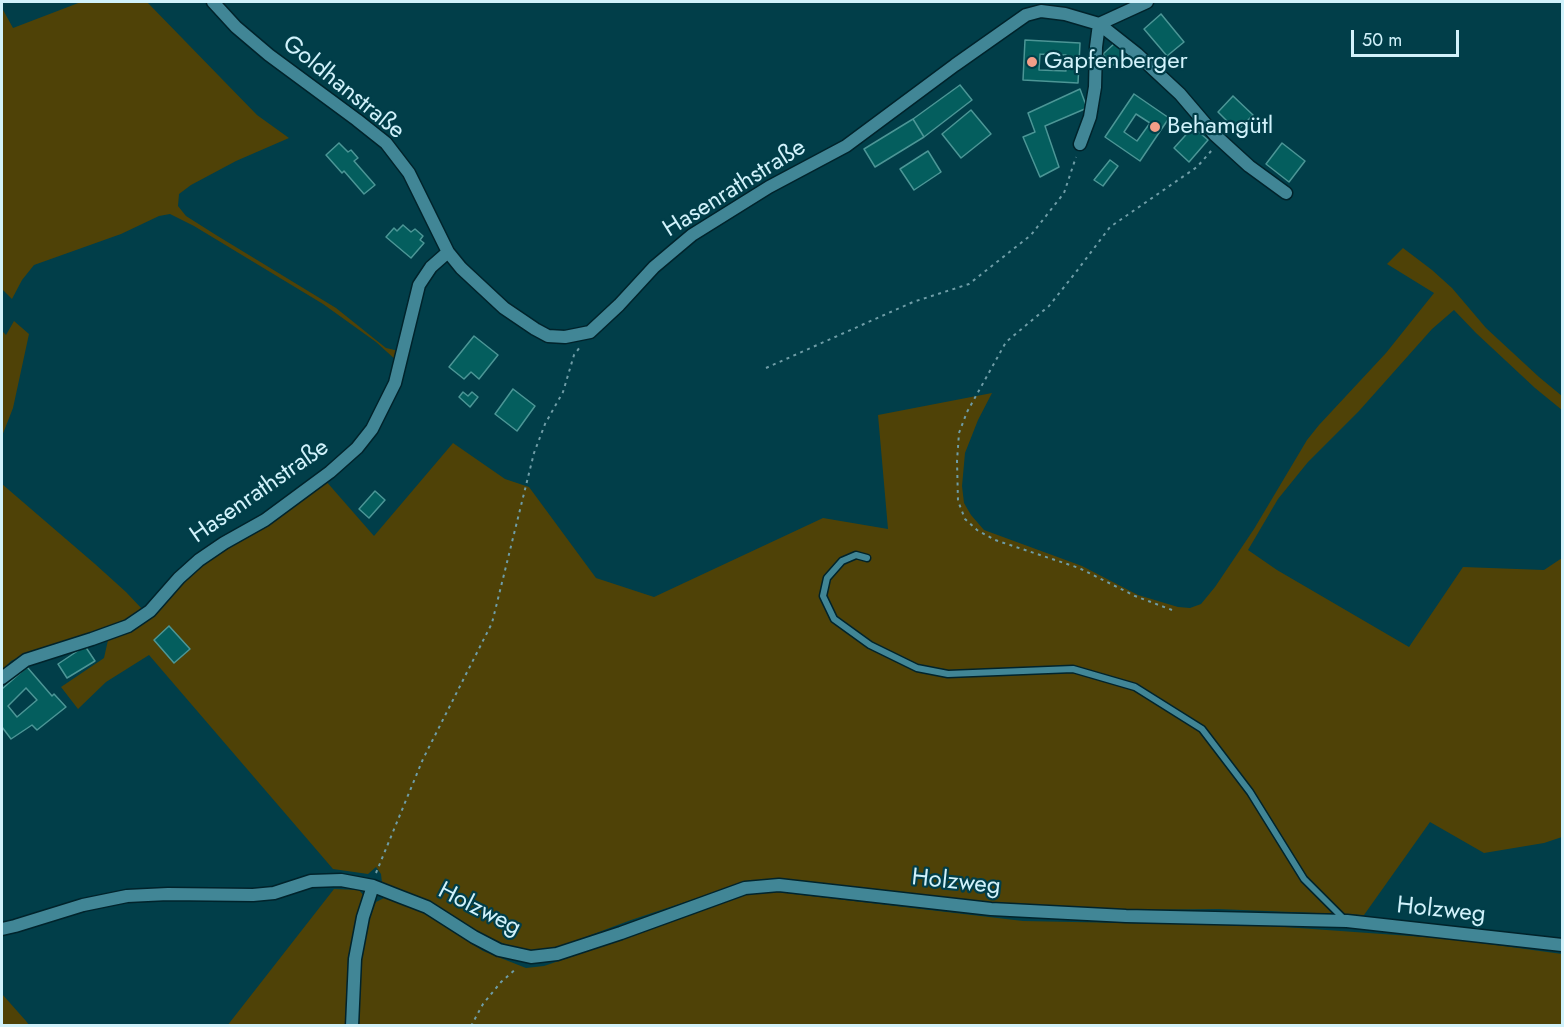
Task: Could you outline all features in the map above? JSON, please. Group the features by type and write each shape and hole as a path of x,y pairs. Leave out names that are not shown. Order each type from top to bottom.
{"street":[{"name":"Goldhanstraße","path":"213,2 236,27 269,56 386,143 409,173 448,252"},
{"path":"1080,144 1090,117 1094,97 1099,24 1147,2"},
{"name":"Hasenrathstraße","path":"590,332 654,267 692,235 769,187 846,147 1026,15 1041,11 1099,24 1137,54 1180,94 1215,135 1249,166 1286,193"},
{"path":"448,252 461,268 504,308 535,329 548,336 565,338 590,332"},
{"name":"Hasenrathstraße","path":"2,678 26,660 128,626 150,611 179,578 199,560 265,520 330,472 357,448 372,429 395,383 419,285 431,267 448,252"},
{"path":"2,929 82,905 127,896 253,895 274,893 311,881 341,880 373,886 363,917 355,959 352,1026"},
{"name":"Holzweg","path":"373,886 427,907 499,950 531,957 557,954 745,888 779,885 991,909 1126,916 1347,921 1563,945"}],"lane":[{"path":"867,558 856,555 842,561 826,578 823,596 834,619 870,645 917,668 948,674 1073,669 1135,687 1202,729 1250,792 1304,879 1347,921"}],"path":[{"path":"1172,610 1136,597 1079,568 995,540 977,530 965,519 958,501 958,442 967,412 1006,342 1050,306 1110,227 1197,167 1212,150 1215,135"},
{"path":"766,368 913,302 969,284 1031,235 1064,193 1080,144"},
{"path":"373,886 423,759 492,623 534,453 545,424 563,392 574,355 590,332"},
{"path":"471,1026 483,1004 501,981 531,957"}],"shaded area":[{"path":"81,2 147,2 257,115 289,138 236,161 191,185 179,194 178,206 186,216 336,308 386,348 399,351 397,361 376,342 323,304 194,226 170,214 159,216 121,234 34,265 22,280 12,299 2,289 2,8 13,28"},
{"path":"1403,248 1452,288 1486,328 1562,396 1562,410 1535,388 1454,310 1432,329 1359,411 1308,462 1278,499 1248,550 1277,570 1409,647 1463,567 1544,570 1562,558 1562,837 1544,843 1484,853 1430,822 1364,915 1218,909 1127,910 990,903 752,880 564,945 532,952 511,947 462,925 382,883 381,874 376,867 368,874 333,869 149,655 106,682 78,709 61,687 104,658 108,640 100,633 23,655 11,661 2,670 2,484 95,564 143,610 177,571 208,547 254,519 263,525 325,480 374,536 453,443 505,479 529,487 596,578 654,597 823,518 888,529 878,415 992,393 965,453 962,486 964,503 984,530 1082,566 1138,595 1178,607 1190,608 1201,604 1215,587 1254,529 1307,440 1386,353 1434,293 1387,264"},
{"path":"14,321 29,334 13,408 2,436 2,331 6,335"},
{"path":"334,889 359,890 364,896 348,957 345,1025 227,1026"},
{"path":"748,892 777,892 1023,921 1271,926 1452,939 1562,954 1562,1025 357,1026 361,952 376,902 386,897 422,912 483,951 526,968 544,966 609,944"},
{"path":"2,994 26,1021 29,1025 2,1025"}],"building":[{"path":"1161,14 1184,42 1167,56 1144,29"},
{"name":"Gapfenberger","path":"1025,40 1080,43 1078,83 1023,80","holes":["1040,54 1066,55 1066,71 1039,70"]},
{"path":"1115,43 1125,55 1112,66 1103,54"},
{"path":"960,85 972,100 924,137 913,119"},
{"path":"1080,89 1087,108 1045,126 1059,167 1040,177 1023,137 1035,132 1028,113"},
{"name":"Behamgütl","path":"1134,94 1169,118 1140,161 1105,137","holes":["1136,114 1150,123 1137,141 1124,132"]},
{"path":"1233,96 1253,115 1237,131 1218,112"},
{"path":"971,110 991,134 961,158 942,134"},
{"path":"913,119 924,137 875,167 864,149"},
{"path":"1193,127 1208,140 1189,162 1174,148"},
{"path":"339,143 348,152 351,150 358,158 354,161 375,185 364,194 326,155"},
{"path":"1282,143 1305,161 1289,182 1266,164"},
{"path":"928,151 941,172 914,190 900,169"},
{"path":"1110,160 1118,166 1103,186 1094,180"},
{"path":"403,225 411,232 415,229 423,236 420,240 424,243 411,258 386,237 394,228 397,231"},
{"path":"474,336 498,355 479,379 471,372 464,379 449,367"},
{"path":"513,389 535,406 517,431 495,414"},
{"path":"463,392 468,396 472,392 478,397 470,407 459,397"},
{"path":"375,491 385,500 369,518 359,509"},
{"path":"169,626 190,649 174,663 154,640"},
{"path":"85,646 95,661 67,678 58,664"},
{"path":"27,667 52,696 54,694 66,707 37,730 32,725 11,739 2,727 2,689","holes":["26,688 37,700 17,717 8,706"]}],"place":[{"name":"Gapfenberger","path":"1032,62"},
{"name":"Behamgütl","path":"1155,127"}]}
